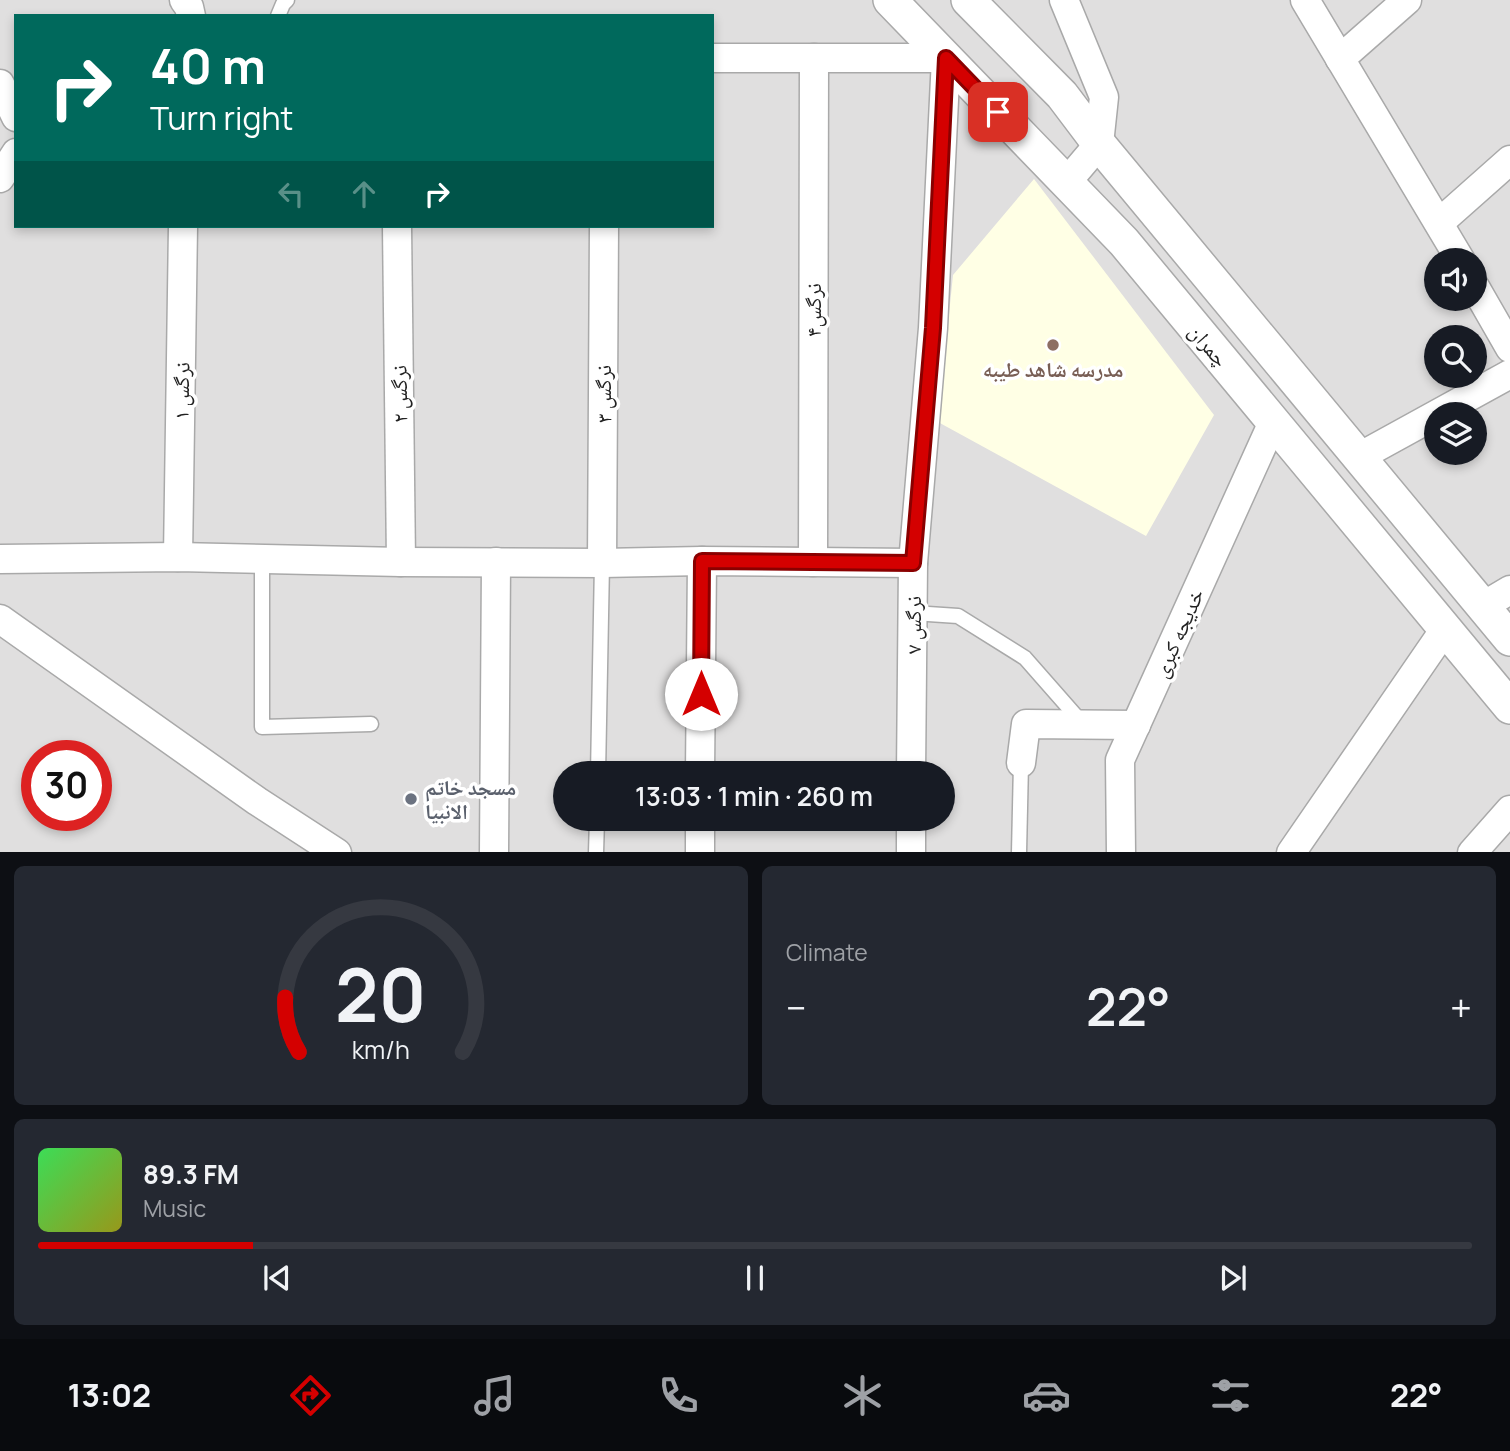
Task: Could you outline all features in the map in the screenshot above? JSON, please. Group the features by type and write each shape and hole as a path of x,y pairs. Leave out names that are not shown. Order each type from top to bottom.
{"street":[{"name":"چمران","path":"890,0 1124,242 1510,707"},
{"name":"چمران","path":"968,0 1062,95 1099,144 1359,457 1496,598 1510,639"},
{"path":"1064,0 1104,97 1099,144 1066,183"},
{"path":"1305,0 1453,248"},
{"path":"1340,59 1407,0"},
{"path":"714,58 946,58"},
{"name":"نرگس۴","path":"813,562 814,58"},
{"name":"نرگس ۷","path":"911,761 913,563 933,328 946,58"},
{"path":"0,85 14,113"},
{"path":"0,178 14,156"},
{"path":"1439,223 1510,160"},
{"name":"نرگس ۱","path":"178,557 183,228"},
{"name":"نرگس ۲","path":"397,228 401,562"},
{"name":"نرگس ۳","path":"602,563 604,228"},
{"path":"1487,308 1510,348"},
{"path":"1359,457 1510,374"},
{"name":"خدیجه کبری","path":"1121,852 1121,760 1273,422"},
{"path":"0,559 178,557 401,562 913,563"},
{"path":"700,761 702,561"},
{"path":"494,852 496,562"},
{"path":"0,619 257,801 337,852"},
{"path":"1291,852 1446,629"},
{"path":"1021,763 1026,724 1136,725"},
{"path":"1472,852 1510,810"},
{"path":"700,831 700,852"},
{"path":"911,831 911,852"}],"lane":[{"path":"262,559 262,727 371,724"},
{"path":"598,761 602,563"},
{"path":"913,613 958,616 1026,658 1084,725"},
{"path":"1018,852 1021,763"},
{"path":"596,852 597,831"}],"shaded area":[{"path":"0,0 1510,0 1510,852 0,852"},
{"name":"مدرسه شاهد طیبه","path":"1034,179 1214,415 1146,536 938,422 953,275"}],"place":[{"name":"مدرسه شاهد طیبه","path":"1053,345"},
{"name":"مسجد خاتم الانبیا","path":"411,799"}],"route":[{"path":"701,694 702,561 913,563 933,328 946,58 998,112"}]}
